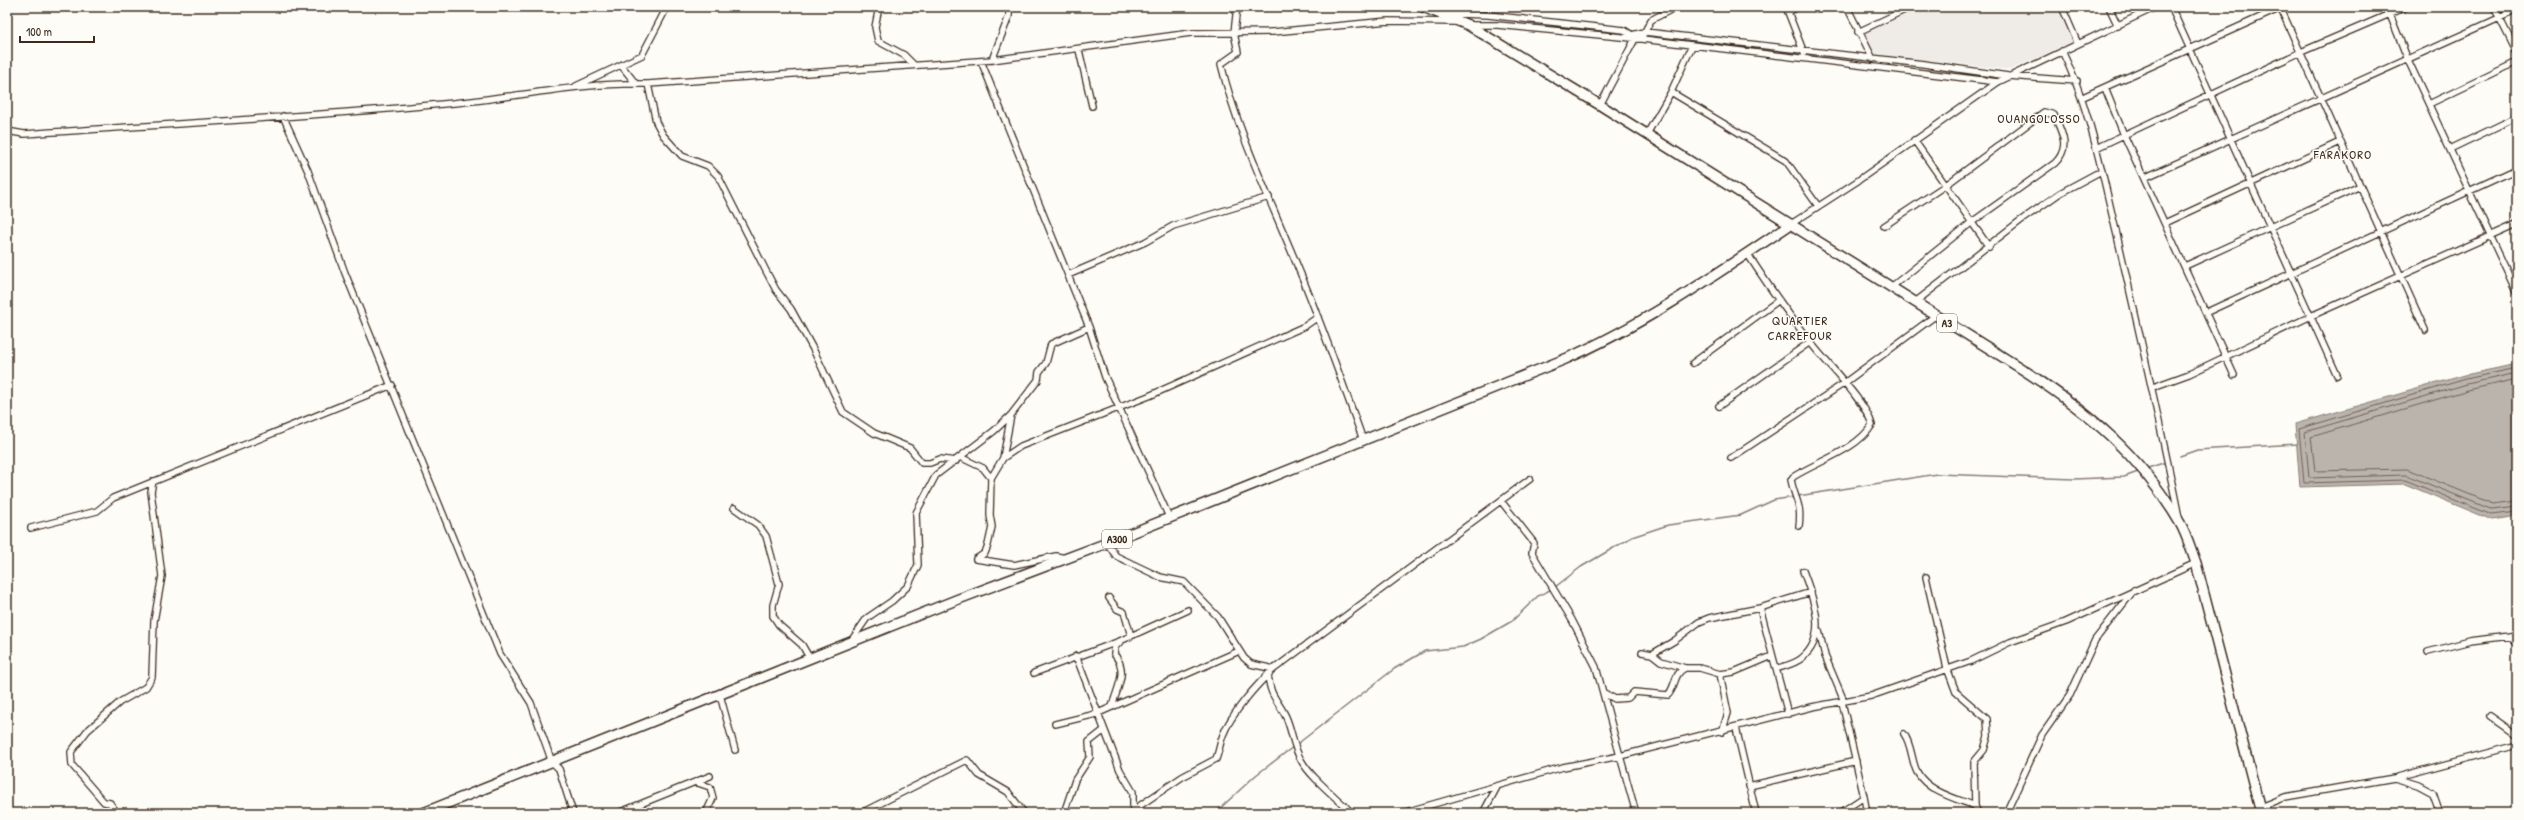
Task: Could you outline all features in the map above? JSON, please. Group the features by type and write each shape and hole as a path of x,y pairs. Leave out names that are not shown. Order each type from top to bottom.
{"highway":[{"name":"A3","path":"1423,7 1448,16 1464,24 1600,105 1791,224 1890,288 2022,369 2082,410 2134,458 2181,524 2196,563 2259,811"},
{"name":"A300","path":"422,813 1469,399 1588,349 1652,313 1791,224"}],"street":[{"path":"572,88 642,56 667,7"},
{"path":"880,7 875,27 878,41 904,55 914,65"},
{"path":"992,60 1009,16 1010,7"},
{"path":"1237,7 1234,33 1238,52 1221,64 1228,93 1244,138 1318,317 1363,440"},
{"path":"1448,16 1453,7"},
{"path":"1642,39 1647,26 1657,16 1676,7"},
{"path":"1798,7 1787,9 1806,59"},
{"path":"1847,7 1858,32 1873,58"},
{"path":"1858,32 1911,7"},
{"path":"2062,7 2078,44"},
{"path":"2109,7 2118,26"},
{"path":"1791,224 2008,76 2156,7"},
{"path":"2171,7 2337,375"},
{"path":"2082,97 2105,88 2282,7 2321,100 2426,330"},
{"path":"2387,7 2408,60 2517,293"},
{"path":"2096,148 2301,52 2406,7"},
{"path":"2494,7 2517,53"},
{"path":"2144,178 2321,100 2517,10"},
{"path":"1448,16 1458,14 1488,15 1624,30 1632,35 1644,32 1873,58 2008,76 2077,81"},
{"path":"7,131 24,134 453,103 572,88 992,60 1079,50 1171,35 1273,32 1388,21 1497,25 1642,39 1998,82"},
{"path":"1600,105 1635,39"},
{"path":"1647,134 1670,92 1692,46"},
{"path":"1079,50 1092,106"},
{"path":"2062,51 2077,81 2096,148 2153,387 2181,524"},
{"path":"981,60 1089,327 1105,377 1169,517"},
{"path":"2429,104 2517,62"},
{"path":"621,65 636,84"},
{"path":"648,84 656,122 663,135 682,156 708,166 718,176 776,290 791,309 813,350 843,412 874,433 910,448 922,462 930,463 940,459 958,459 984,468 991,478"},
{"path":"2105,88 2124,135 2234,375"},
{"path":"1670,92 1786,161 1818,206"},
{"path":"1884,226 1946,185 2044,112 2054,115 2061,132 2064,155 1972,222 1890,288"},
{"path":"284,116 308,171 345,273 392,385 500,654 531,703 552,762 560,769 574,813"},
{"path":"2450,149 2517,117"},
{"path":"1914,140 1989,247"},
{"path":"2165,223 2340,142"},
{"path":"2206,312 2292,274 2517,169"},
{"path":"1914,303 2060,193 2101,171"},
{"path":"2185,266 2360,186"},
{"path":"1068,275 1145,242 1173,226 1269,197"},
{"path":"2153,387 2225,358 2311,316 2517,224"},
{"path":"1747,253 1810,342 1870,418 1872,426 1868,432 1842,450 1791,480 1792,488 1800,506 1799,526"},
{"path":"1693,362 1779,300"},
{"path":"1731,458 1843,384 1935,316"},
{"path":"1002,458 1021,446 1119,409 1305,326 1318,317"},
{"path":"850,643 867,618 892,601 908,586 918,565 916,513 936,475 994,432 1011,415 1038,380 1039,372 1046,363 1051,344 1089,327"},
{"path":"1719,406 1810,342"},
{"path":"31,528 97,511 114,498 153,481 392,385"},
{"path":"1011,415 1002,458 991,478 990,515 992,526 985,553 976,560 1014,565 1056,556 1066,558"},
{"path":"1131,811 1182,777 1216,759 1223,734 1231,721 1268,674 1274,669 1530,479"},
{"path":"116,813 110,803 104,802 72,765 71,752 87,731 120,702 146,687 152,677 154,621 162,576 151,492 153,481"},
{"path":"1501,501 1534,544 1532,554 1582,639 1596,667 1636,813"},
{"path":"734,508 758,524 766,536 778,584 773,605 773,616 779,625 802,645 810,659"},
{"path":"1107,543 1116,556 1160,577 1187,584 1218,617 1244,658 1251,664 1274,669"},
{"path":"1402,813 1563,767 1620,756 1722,732 1788,714 1871,696 2066,622 2196,563"},
{"path":"1803,571 1811,592 1825,656 1843,702 1856,761 1858,779 1867,813"},
{"path":"1926,577 1947,668 1956,692 1987,719 1988,736 1984,750 1974,762 1975,806 1978,813"},
{"path":"2006,813 2042,735 2070,695 2095,640 2134,590"},
{"path":"1652,654 1674,641 1699,622 1732,612 1760,608 1811,592"},
{"path":"1109,598 1118,609 1124,612 1131,636"},
{"path":"1760,608 1788,714"},
{"path":"1034,673 1076,656 1120,641 1188,610"},
{"path":"1776,669 1801,659 1812,646 1819,631"},
{"path":"2428,652 2470,642 2510,638 2517,635"},
{"path":"2510,638 2517,644"},
{"path":"1112,707 1122,680 1120,660 1114,654 1115,647 1120,641"},
{"path":"1055,724 1096,714 1239,651"},
{"path":"1642,652 1652,654 1661,661 1685,668 1700,668 1720,674 1734,672 1772,656"},
{"path":"1076,656 1103,731 1120,770 1134,792 1131,811"},
{"path":"1604,693 1615,699 1628,698 1634,692 1668,695 1673,680 1680,671 1685,668"},
{"path":"1268,674 1269,688 1275,701 1285,714 1294,746 1301,761 1352,813"},
{"path":"1720,674 1728,713 1722,732"},
{"path":"720,695 735,750"},
{"path":"2490,716 2517,735"},
{"path":"1736,728 1756,813"},
{"path":"1064,813 1077,776 1090,756 1089,742 1103,731"},
{"path":"1904,734 1909,741 1917,771 1929,786 1975,806"},
{"path":"2259,811 2285,797 2394,778 2517,745"},
{"path":"861,813 967,760 978,775 1008,792 1024,813"},
{"path":"1749,786 1856,761"},
{"path":"618,813 710,776"},
{"path":"2394,778 2418,785 2433,793 2440,813"},
{"path":"694,782 710,787 713,798 706,813"},
{"path":"1483,813 1497,787"},
{"path":"1840,813 1864,797"}],"shaded area":[{"path":"1921,7 2058,7 2073,42 2010,70 1875,54 1863,34"}],"water":[{"path":"2517,364 2517,516 2492,520 2405,484 2300,487 2295,424 2465,375"}],"waterway":[{"path":"2180,456 2197,450 2297,444"},
{"path":"2148,468 2166,462"},
{"path":"1798,496 1937,474 2074,479 2124,477 2138,472"},
{"path":"1555,587 1581,567 1632,537 1668,525 1741,515 1774,500 1794,497"},
{"path":"1296,745 1394,669 1425,651 1463,647 1481,639 1512,621 1538,596 1552,589"},
{"path":"1215,813 1256,775 1293,747"}],"district":[{"name":"OUANGOLOSSO","path":"2039,118"},
{"name":"FARAKORO","path":"2343,154"},
{"name":"QUARTIER CARREFOUR","path":"1800,328"}]}
